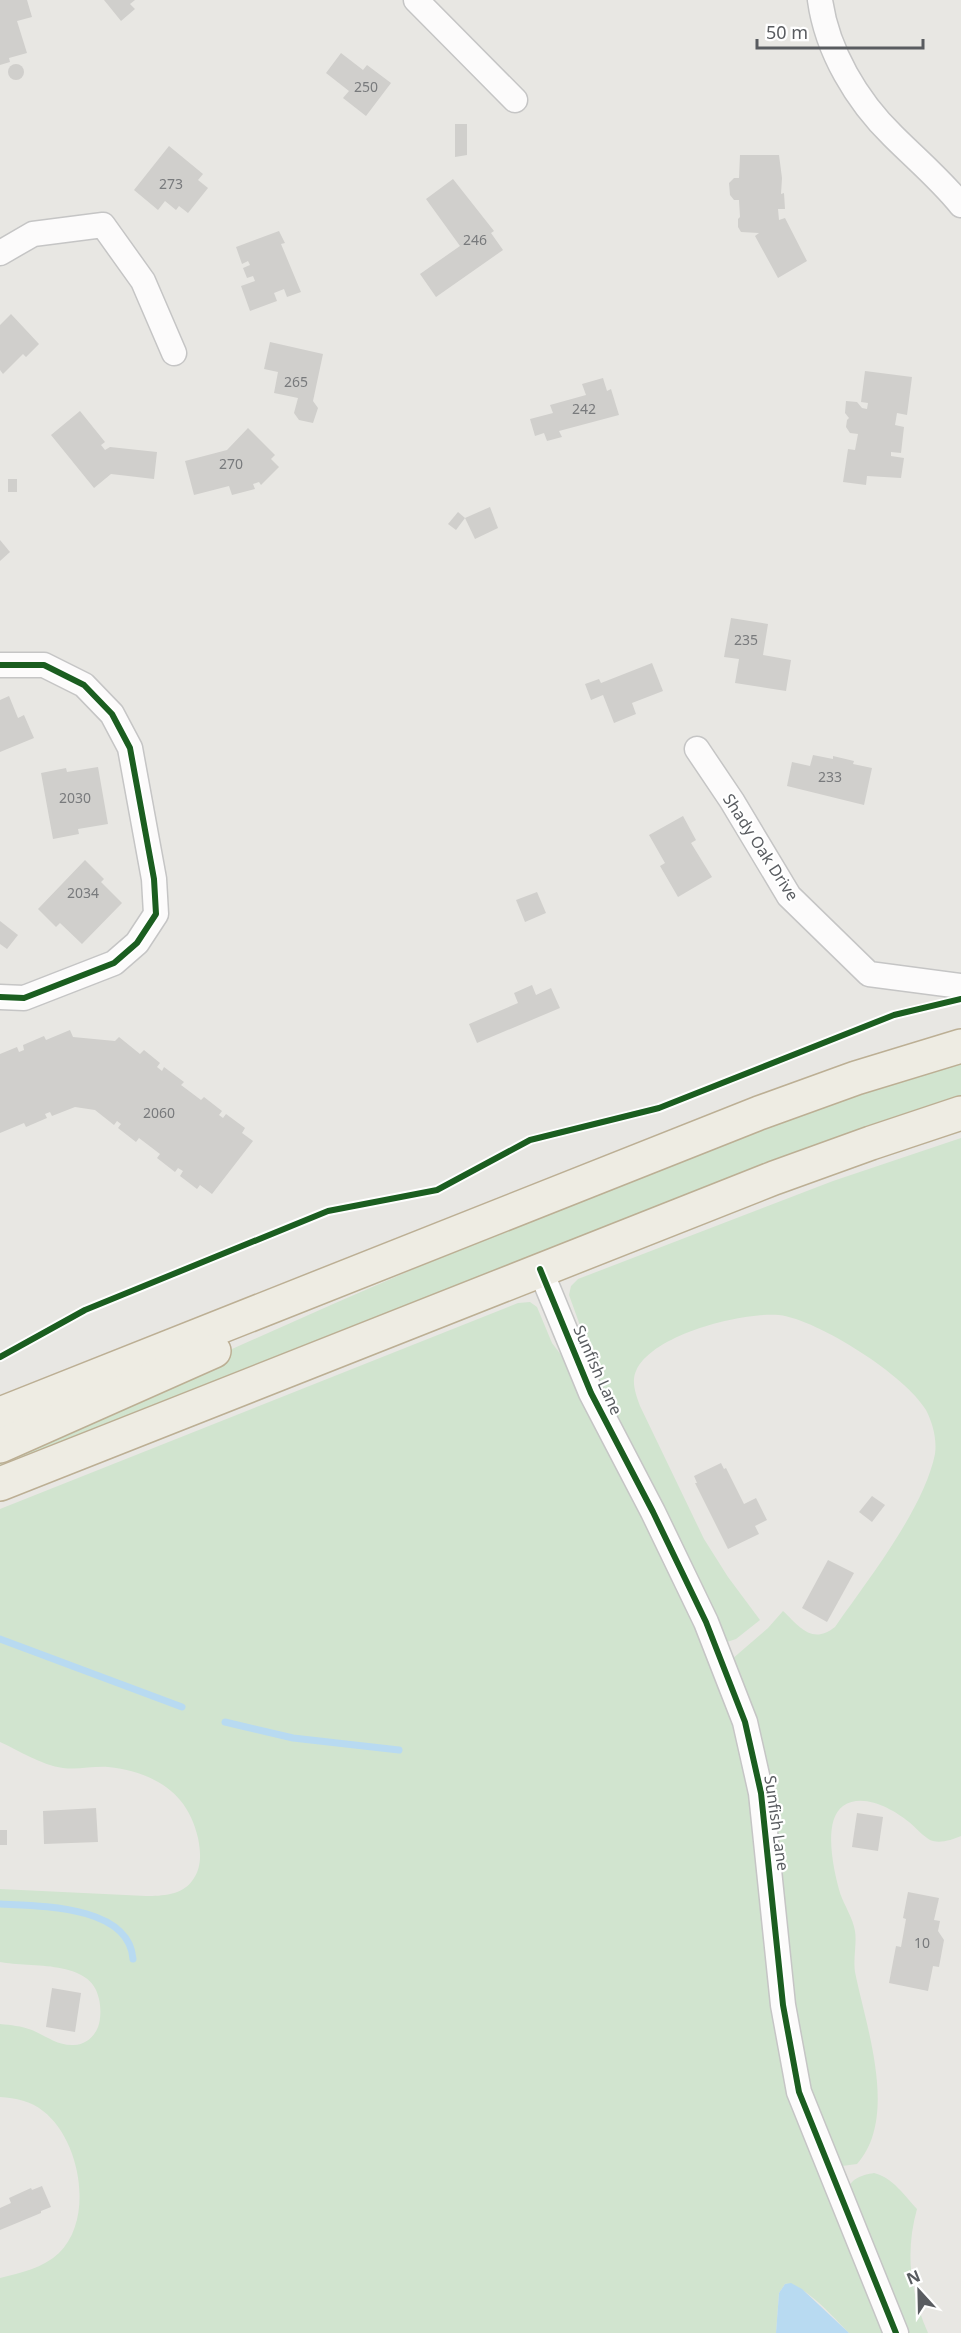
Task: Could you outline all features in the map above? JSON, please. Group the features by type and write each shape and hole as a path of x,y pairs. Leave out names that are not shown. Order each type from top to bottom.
{"highway":[{"path":"0,1414 788,1102 961,1046"},
{"path":"0,1484 540,1269 825,1159 961,1113"},
{"path":"0,1446 277,1323 430,1242"}],"street":[{"path":"416,0 515,100"},
{"path":"820,0 826,26 841,66 861,99 876,118 961,205"},
{"path":"0,253 33,234 103,225 143,281 174,353"},
{"path":"0,665 44,665 84,685 112,714 130,748 154,879 156,914 137,943 114,963 24,998 0,997"},
{"name":"Shady Oak Drive","path":"697,749 732,801 789,896 868,974 961,986"},
{"name":"Sunfish Lane","path":"540,1269 591,1393 653,1512 706,1622 745,1722 761,1793 783,2005 799,2092 896,2333"}],"green space":[{"path":"961,1062 961,1097 819,1144 679,1197 0,1467 0,1453 475,1243 716,1146 838,1102"},
{"path":"961,1138 961,1836 941,1842 930,1840 895,1812 868,1801 851,1802 843,1806 833,1823 831,1847 835,1873 855,1931 855,1972 872,2045 878,2097 876,2122 869,2145 857,2164 842,2166 836,2162 813,2107 731,1660 768,1628 783,1611 801,1628 813,1634 827,1632 835,1627 893,1544 919,1498 935,1454 932,1426 926,1410 916,1396 881,1366 838,1338 796,1319 779,1315 763,1315 722,1322 679,1336 660,1346 645,1358 636,1371 634,1380 640,1406 704,1539 728,1577 760,1620 736,1639 724,1643 585,1357 582,1331 569,1295 571,1286 578,1279 833,1181"},
{"path":"530,1302 537,1307 552,1343 571,1368 675,1575 744,1749 775,2006 888,2333 849,2333 810,2295 792,2285 785,2284 779,2293 776,2333 0,2333 0,2278 39,2266 59,2253 70,2238 77,2220 80,2200 74,2159 56,2124 43,2111 28,2102 0,2097 0,2024 28,2029 63,2044 78,2045 89,2040 94,2034 99,2024 100,2013 99,1999 94,1986 85,1977 73,1971 58,1968 0,1962 0,1889 165,1895 188,1886 198,1871 200,1855 198,1838 186,1808 166,1787 154,1780 140,1774 108,1767 55,1766 39,1761 0,1742 0,1509 518,1303"},
{"path":"874,2173 887,2178 917,2209 911,2241 911,2272 917,2303 928,2333 905,2333 847,2191 851,2183 858,2178"}],"water":[{"path":"791,2283 802,2289 849,2333 776,2333 779,2293 785,2284"}],"building":[{"path":"0,0 27,0 32,17 17,21 27,53 9,58 10,62 0,65"},
{"path":"104,0 135,0 130,4 135,9 121,21"},
{"path":"341,53 363,70 367,65 391,83 366,116 343,98 349,91 326,73"},
{"path":"16,64 24,72 16,80 8,72"},
{"path":"455,124 467,124 467,155 455,157"},
{"path":"169,146 203,174 198,180 208,188 188,213 179,206 176,210 165,201 158,210 134,190"},
{"path":"740,155 779,155 782,178 781,194 784,193 785,209 778,209 779,220 785,218 807,261 778,278 755,236 759,233 741,232 738,227 739,200 734,200 730,195 729,183 734,178 739,178"},
{"path":"453,179 494,231 491,233 503,250 436,297 420,274 460,246 426,199"},
{"path":"279,231 285,243 281,244 301,292 287,297 284,289 274,293 277,301 250,311 241,286 255,281 253,276 247,278 243,268 250,265 248,261 242,264 236,247"},
{"path":"11,314 39,344 26,357 23,354 3,374 0,370 0,325"},
{"path":"270,342 323,354 313,401 318,408 313,423 299,420 294,413 298,398 274,393 278,372 264,369"},
{"path":"865,371 912,377 907,415 897,413 895,425 904,427 901,453 891,452 891,456 904,458 901,478 867,476 866,485 843,482 848,449 855,450 858,434 850,433 846,427 849,418 845,413 846,401 857,402 862,408 867,409 868,403 861,402"},
{"path":"603,378 607,391 611,389 619,415 559,431 562,437 547,441 544,433 535,436 530,419 553,413 550,405 586,395 582,384"},
{"path":"80,411 105,442 101,445 105,450 110,447 157,452 154,479 111,474 94,488 51,435"},
{"path":"248,428 275,455 271,459 279,467 261,485 259,482 253,484 255,489 232,495 229,486 194,495 185,461 227,450"},
{"path":"8,479 17,479 17,492 8,492"},
{"path":"490,507 498,528 475,539 465,518"},
{"path":"458,512 465,518 456,530 448,524"},
{"path":"0,540 10,552 0,561"},
{"path":"731,618 768,624 763,655 791,660 786,691 735,683 739,659 724,657"},
{"path":"652,663 663,691 632,703 636,714 614,723 603,695 591,700 585,684 599,679 601,683"},
{"path":"9,696 18,718 24,715 34,738 0,752 0,700"},
{"path":"813,755 833,759 833,756 872,768 864,805 787,786 792,762 810,766"},
{"path":"98,767 108,824 78,829 79,834 53,839 41,773 66,768 67,772"},
{"path":"683,816 696,840 691,843 712,877 678,897 660,866 665,863 649,835"},
{"path":"85,860 104,879 101,882 122,903 82,944 60,923 56,927 38,909"},
{"path":"537,892 546,913 525,922 516,900"},
{"path":"0,921 18,935 7,949 0,944"},
{"path":"532,985 536,995 551,988 560,1008 477,1043 469,1024 518,1003 514,993"},
{"path":"70,1030 73,1037 115,1041 119,1037 140,1054 144,1050 160,1063 157,1067 162,1071 164,1067 184,1082 181,1085 201,1100 204,1097 222,1111 219,1115 223,1118 226,1114 245,1128 242,1133 253,1141 212,1194 200,1185 197,1189 180,1176 183,1171 178,1168 175,1172 157,1158 160,1154 139,1138 136,1142 118,1128 121,1124 117,1121 114,1125 95,1110 75,1107 52,1116 50,1112 45,1114 47,1118 26,1127 24,1123 0,1133 0,1054 17,1047 19,1052 24,1050 23,1045 44,1036 46,1040"},
{"path":"721,1463 724,1469 726,1468 744,1504 756,1498 767,1520 755,1526 759,1534 728,1549 695,1483 697,1483 694,1476"},
{"path":"872,1496 885,1505 872,1522 859,1512"},
{"path":"828,1560 854,1573 827,1622 802,1608"},
{"path":"96,1808 98,1842 44,1844 43,1811"},
{"path":"857,1813 883,1817 878,1851 852,1847"},
{"path":"0,1830 7,1830 7,1845 0,1845"},
{"path":"908,1892 939,1898 934,1920 940,1921 938,1931 944,1940 939,1967 933,1966 928,1991 889,1983 896,1946 901,1947"},
{"path":"52,1988 81,1993 75,2032 46,2027"},
{"path":"42,2186 51,2207 0,2230 0,2208 11,2203 9,2198 31,2188 32,2190"}],"waterway":[{"path":"0,1639 182,1707"},
{"path":"225,1722 293,1738 399,1750"},
{"path":"0,1904 58,1908 99,1918 116,1928 128,1941 133,1959"}],"cycle path":[{"path":"0,665 44,665 84,685 112,714 130,748 154,879 156,914 137,943 114,963 24,998 0,997"},
{"path":"0,1357 85,1310 328,1211 437,1190 530,1140 659,1108 894,1015 961,999"},
{"path":"540,1269 591,1393 653,1512 706,1622 745,1722 761,1793 783,2005 799,2092 896,2333"}]}
